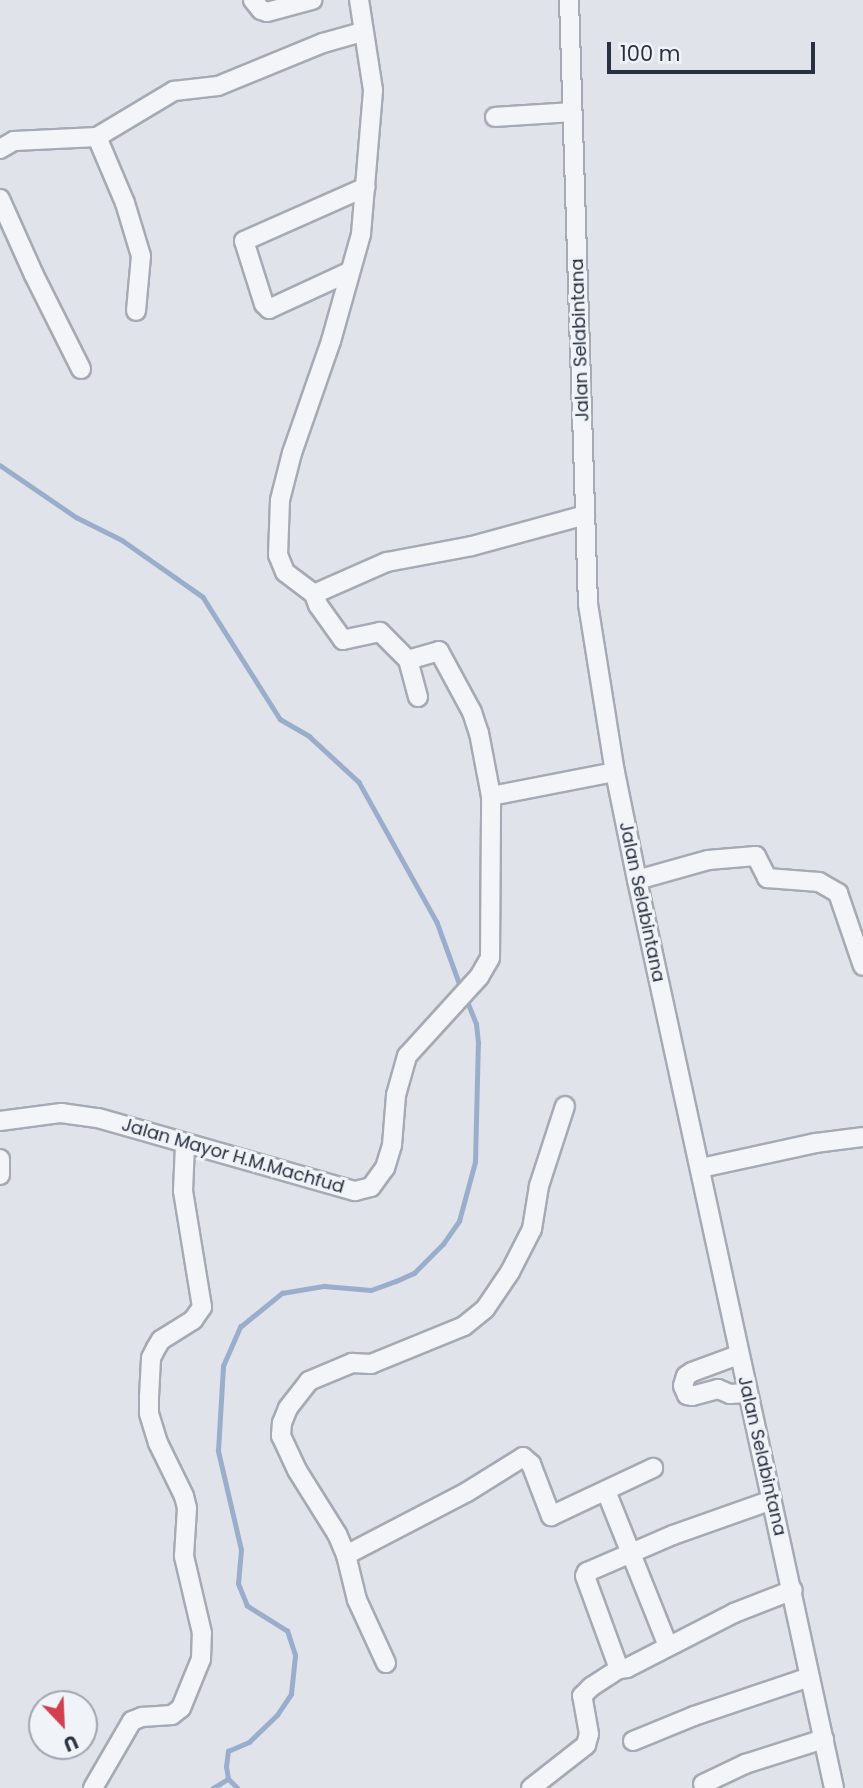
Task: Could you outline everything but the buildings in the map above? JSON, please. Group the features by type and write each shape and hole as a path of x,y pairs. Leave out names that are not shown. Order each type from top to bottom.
{"street":[{"path":"253,0 261,10 267,12 312,0"},
{"path":"359,0 373,90 361,234 331,341 292,453 280,500 278,555 285,572 314,594 318,605 343,640 380,632 408,660 418,697"},
{"name":"Jalan Selabintana","path":"569,0 588,604 615,772 637,880 834,1788"},
{"path":"0,149 14,141 97,137 174,91 218,86 323,43 362,32"},
{"path":"495,117 572,112"},
{"path":"97,137 125,203 141,256 136,310"},
{"path":"349,272 269,309 256,281 244,241 366,187"},
{"path":"0,199 81,369"},
{"path":"314,594 387,562 472,546 585,515"},
{"path":"408,660 439,651 441,653 476,722 491,796 615,772"},
{"name":"Jalan Mayor H.M.Machfud","path":"0,1121 61,1114 80,1116 363,1191 380,1179 392,1145 396,1095 407,1056 414,1044 479,977 490,958 491,796"},
{"path":"637,880 708,860 756,856 767,878 819,882 838,893 863,966"},
{"path":"386,1663 357,1600 346,1555 281,1436 288,1408 309,1381 352,1363 371,1364 464,1326 485,1309 510,1272 532,1229 539,1186 565,1106"},
{"path":"701,1168 816,1143 863,1137"},
{"path":"93,1788 132,1721 142,1717 172,1716 181,1708 201,1659 202,1633 184,1556 187,1508 184,1496 158,1443 149,1405 151,1358 156,1348 161,1340 193,1320 202,1307 183,1191 185,1145"},
{"path":"0,1159 0,1175"},
{"path":"738,1355 692,1372 684,1381 685,1392 692,1396 718,1389 730,1394 747,1393"},
{"path":"346,1555 467,1492 523,1457 531,1464 551,1516 653,1468"},
{"path":"606,1491 668,1646"},
{"path":"620,1668 585,1575 630,1553 772,1500"},
{"path":"531,1788 586,1745 589,1734 582,1696 620,1668 627,1668 734,1614 793,1590"},
{"path":"632,1741 694,1716 810,1677"},
{"path":"703,1784 745,1765 824,1739"}],"waterway":[{"path":"0,465 76,517 122,540 203,597 280,719 309,736 359,782 437,922 461,988"},
{"path":"237,1788 228,1779 228,1751 249,1742 277,1715 291,1694 295,1655 287,1631 247,1606 238,1584 241,1550 218,1451 223,1366 240,1327 282,1293 324,1286 371,1290 396,1281 414,1273 443,1244 459,1221 475,1162 478,1043 476,1024 466,999"},
{"path":"213,1788 228,1779"}]}
